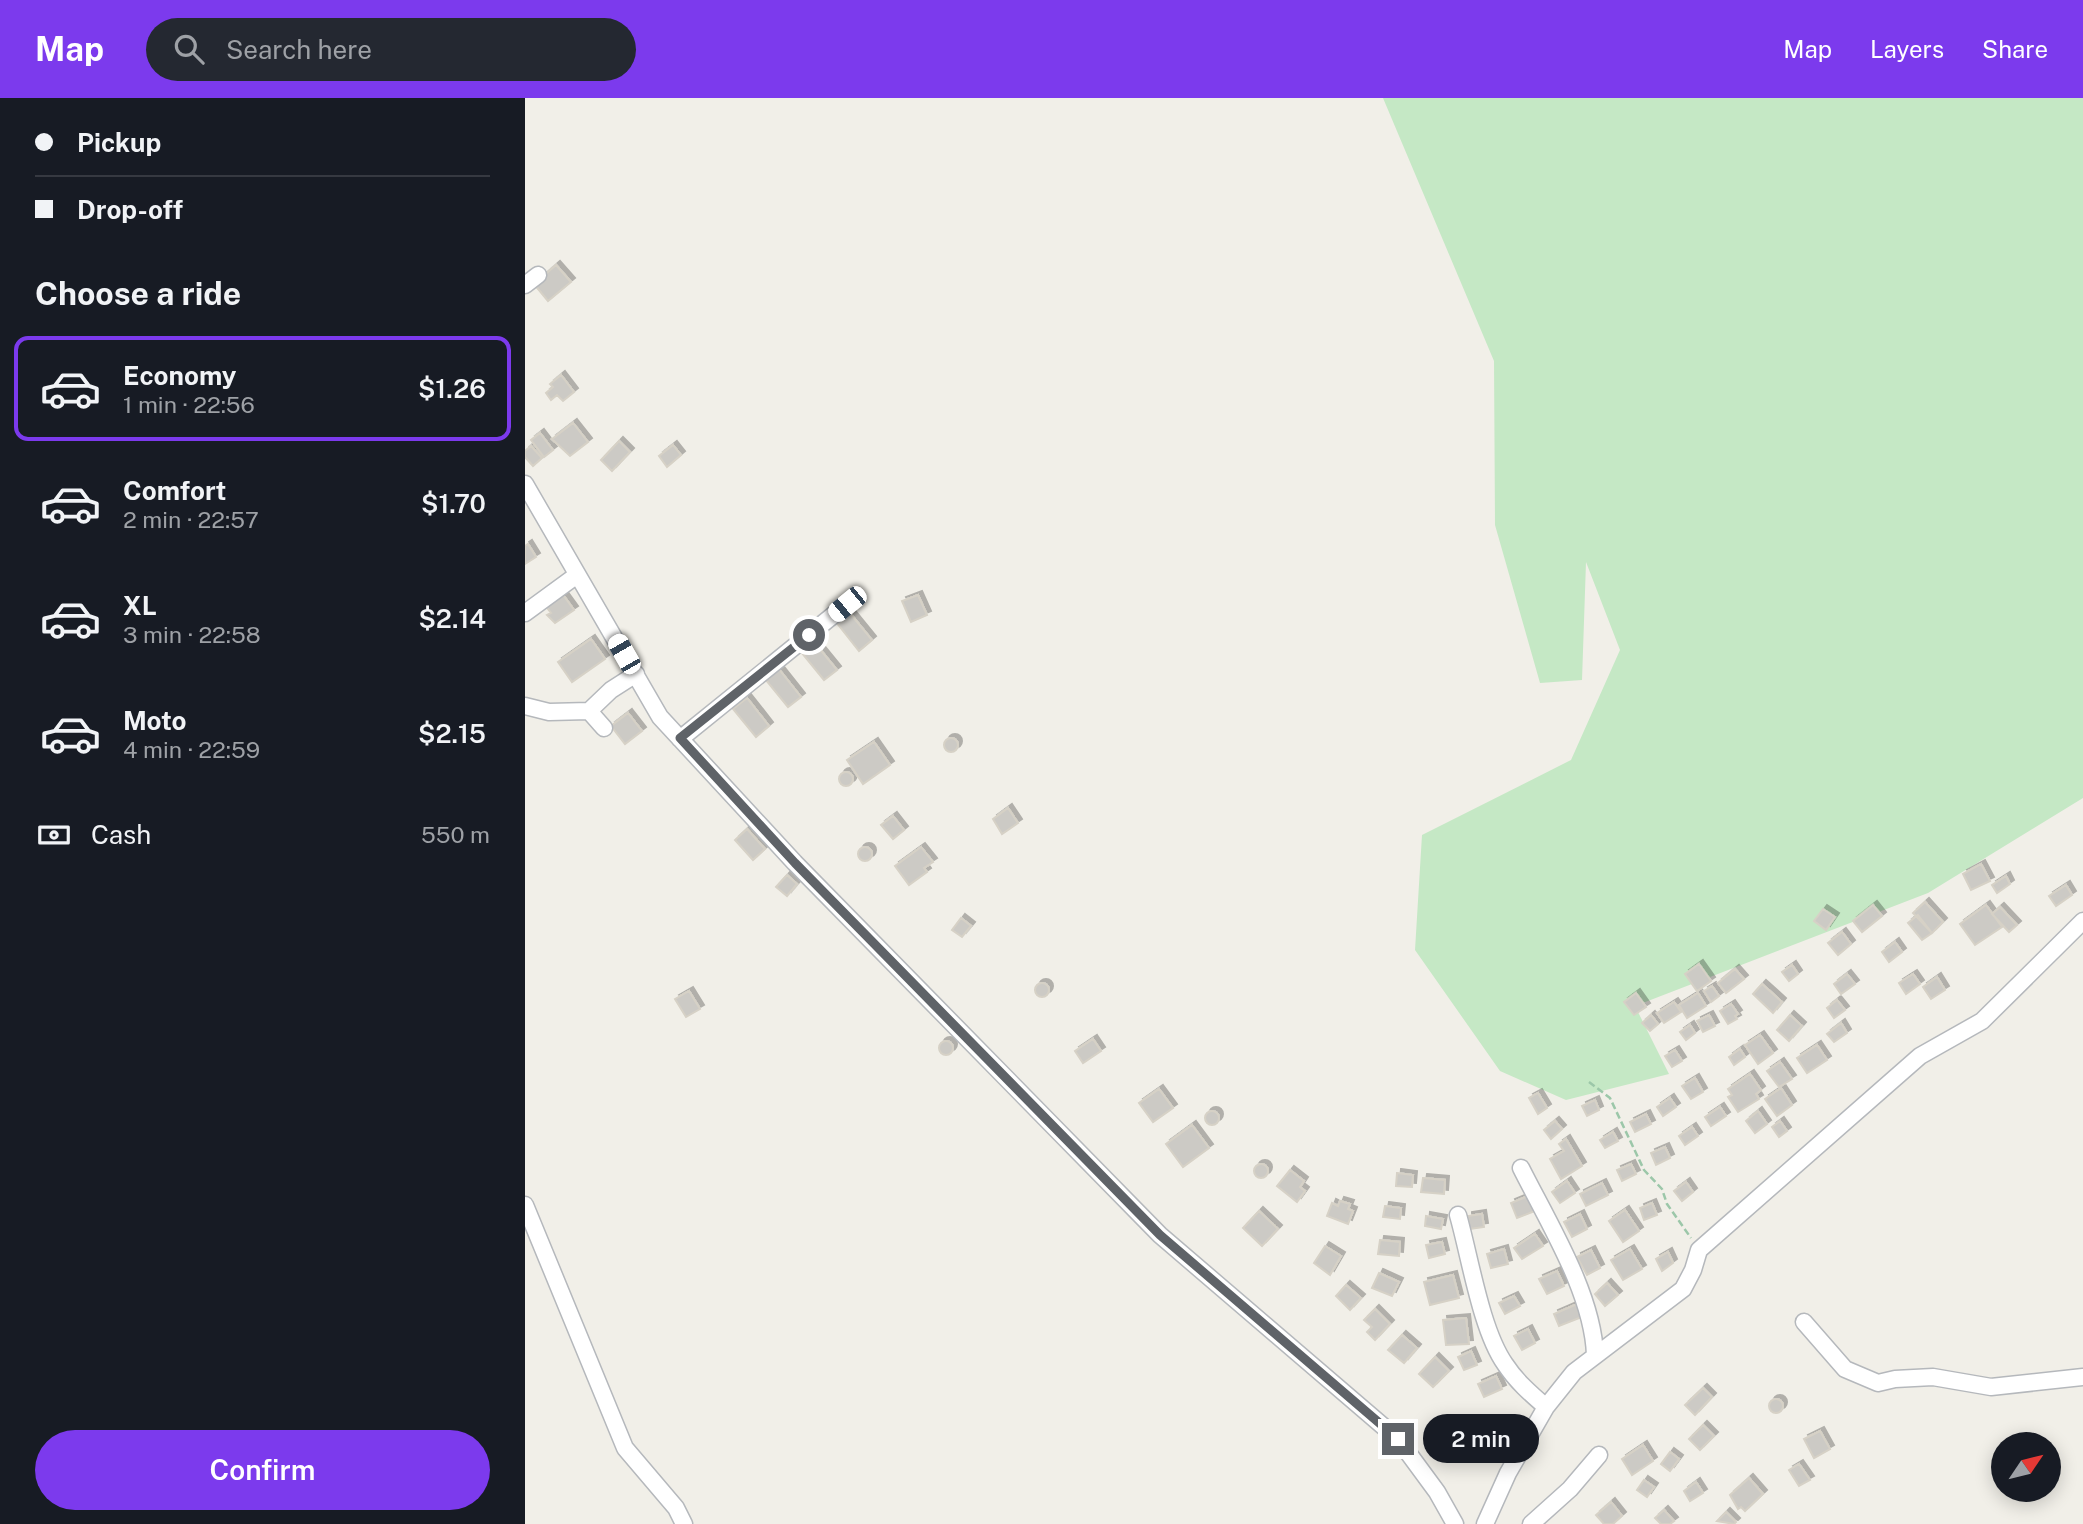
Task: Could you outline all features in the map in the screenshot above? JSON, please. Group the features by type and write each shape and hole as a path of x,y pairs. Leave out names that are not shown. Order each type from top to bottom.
{"street":[{"path":"525,484 660,717 795,863 1160,1235 1398,1439 1437,1492 1455,1524"},
{"path":"525,613 577,575"},
{"path":"680,738 847,604"},
{"path":"525,706 549,712 589,711 611,691 636,674"},
{"path":"589,711 604,728"},
{"path":"1485,1524 1508,1474 1546,1407 1574,1372 1683,1289 1699,1250 1920,1056 1983,1021 2083,921"},
{"path":"1521,1168 1587,1310 1595,1336 1595,1355"},
{"path":"525,1205 625,1448 676,1508 684,1524"},
{"path":"1458,1215 1492,1338 1504,1363 1520,1384 1546,1407"},
{"path":"1804,1322 1845,1369 1878,1383 1895,1378 1933,1377 1991,1387 2083,1377"},
{"path":"1531,1524 1570,1489 1599,1455"}],"path":[{"path":"1590,1082 1611,1098 1644,1170 1662,1189 1667,1204 1699,1250"}],"green space":[{"path":"1383,98 2083,98 2083,798 1928,893 1635,1006 1669,1074 1566,1100 1500,1071 1415,950 1422,835 1571,760 1620,650 1586,562 1582,680 1540,683 1495,525 1494,361"}],"building":[{"path":"556,265 571,282 548,301 534,284"},
{"path":"561,375 574,392 563,401 557,395 551,400 546,393 553,387 550,384"},
{"path":"573,423 588,442 570,456 552,439"},
{"path":"540,433 553,450 544,457 531,440"},
{"path":"619,441 630,452 612,471 601,460"},
{"path":"673,445 681,455 667,467 659,456"},
{"path":"531,446 542,458 533,466 525,457 525,451"},
{"path":"528,544 536,557 525,564 525,546"},
{"path":"561,592 574,610 555,623 547,615 551,613 544,604"},
{"path":"918,595 927,615 911,622 902,601"},
{"path":"849,612 872,640 859,651 836,622"},
{"path":"591,639 605,659 572,682 558,662"},
{"path":"814,642 837,670 824,680 801,652"},
{"path":"778,668 801,697 788,707 765,679"},
{"path":"747,698 769,726 756,737 733,709"},
{"path":"628,713 642,731 625,744 611,726"},
{"path":"948,738 954,738 958,745 954,752 948,752 944,748 944,742"},
{"path":"874,742 890,765 863,784 847,760"},
{"path":"843,772 849,772 853,779 849,786 843,786 839,782 839,776"},
{"path":"1008,808 1018,823 1002,834 993,819"},
{"path":"893,816 904,830 893,839 881,825"},
{"path":"747,829 765,849 753,860 735,840"},
{"path":"862,847 868,847 872,854 868,861 862,861 858,857 858,851"},
{"path":"921,847 933,862 924,868 927,872 909,885 895,866"},
{"path":"1981,864 1990,881 1971,890 1963,874"},
{"path":"787,875 797,884 787,896 776,887"},
{"path":"2006,876 2010,884 1997,893 1992,885"},
{"path":"2066,885 2072,895 2056,906 2049,896"},
{"path":"1925,902 1943,922 1932,933 1913,913"},
{"path":"1873,905 1882,916 1862,932 1853,921"},
{"path":"1986,905 2002,927 1975,945 1960,924"},
{"path":"2000,907 2017,925 2009,932 1992,914"},
{"path":"1823,909 1835,917 1826,930 1814,921"},
{"path":"1918,915 1932,933 1922,940 1908,923"},
{"path":"961,918 971,926 962,937 952,930"},
{"path":"1842,932 1851,944 1838,955 1828,943"},
{"path":"1895,942 1902,952 1889,962 1882,952"},
{"path":"1699,964 1711,981 1697,991 1685,974"},
{"path":"1792,965 1798,974 1789,981 1782,972"},
{"path":"1735,969 1744,979 1726,993 1718,983"},
{"path":"1847,974 1855,984 1841,994 1834,984"},
{"path":"1913,974 1920,984 1906,994 1899,983"},
{"path":"1937,977 1945,990 1931,999 1923,987"},
{"path":"1039,983 1045,983 1049,990 1045,997 1039,997 1035,993 1035,987"},
{"path":"1762,984 1782,1002 1773,1013 1753,994"},
{"path":"1712,986 1719,996 1711,1002 1704,991"},
{"path":"689,991 700,1009 686,1017 675,999"},
{"path":"1636,993 1646,1007 1634,1015 1624,1002"},
{"path":"1698,993 1706,1006 1687,1018 1679,1005"},
{"path":"1837,1000 1845,1010 1834,1018 1827,1008"},
{"path":"1674,1002 1681,1012 1664,1023 1657,1013"},
{"path":"1731,1004 1738,1014 1735,1016 1737,1019 1728,1024 1720,1011"},
{"path":"1651,1015 1658,1024 1650,1031 1642,1023"},
{"path":"1709,1015 1715,1026 1703,1032 1697,1021"},
{"path":"1790,1015 1802,1026 1789,1041 1777,1030"},
{"path":"1841,1023 1847,1033 1834,1042 1827,1034"},
{"path":"1690,1025 1695,1033 1686,1040 1680,1032"},
{"path":"1760,1035 1773,1053 1758,1064 1745,1045"},
{"path":"1093,1039 1101,1051 1083,1063 1075,1051"},
{"path":"943,1041 949,1041 953,1048 949,1055 943,1055 939,1051 939,1045"},
{"path":"1817,1045 1827,1060 1807,1073 1797,1058"},
{"path":"1740,1049 1745,1057 1734,1065 1729,1057"},
{"path":"1675,1050 1682,1061 1672,1067 1665,1056"},
{"path":"1780,1062 1792,1079 1779,1087 1767,1071"},
{"path":"1750,1074 1761,1090 1756,1094 1759,1099 1738,1112 1728,1097 1732,1095 1728,1089"},
{"path":"1695,1078 1703,1092 1691,1099 1682,1086"},
{"path":"1781,1088 1792,1105 1777,1116 1765,1099"},
{"path":"1159,1089 1173,1108 1153,1122 1139,1103"},
{"path":"1538,1093 1547,1108 1538,1114 1529,1098"},
{"path":"1670,1098 1676,1107 1663,1116 1657,1107"},
{"path":"1595,1100 1599,1110 1587,1116 1582,1106"},
{"path":"1720,1107 1726,1116 1711,1126 1705,1117"},
{"path":"1209,1111 1215,1111 1219,1118 1215,1125 1209,1125 1205,1121 1205,1115"},
{"path":"1758,1111 1767,1124 1755,1133 1746,1121"},
{"path":"1646,1114 1651,1124 1635,1132 1630,1122"},
{"path":"1555,1121 1562,1129 1551,1139 1544,1130"},
{"path":"1780,1121 1787,1131 1779,1137 1772,1127"},
{"path":"1192,1125 1209,1148 1183,1167 1166,1144"},
{"path":"1692,1127 1698,1136 1685,1145 1679,1136"},
{"path":"1613,1132 1618,1141 1605,1148 1600,1140"},
{"path":"1566,1139 1582,1166 1561,1179 1550,1159 1564,1151 1559,1144"},
{"path":"1665,1147 1670,1158 1656,1165 1651,1153"},
{"path":"1258,1164 1264,1164 1268,1171 1264,1178 1258,1178 1254,1174 1254,1168"},
{"path":"1631,1164 1636,1174 1622,1181 1617,1170"},
{"path":"1290,1170 1304,1181 1300,1187 1305,1191 1297,1202 1277,1186"},
{"path":"1397,1173 1413,1175 1412,1187 1396,1186"},
{"path":"1423,1178 1445,1180 1444,1194 1421,1192"},
{"path":"1567,1181 1575,1193 1560,1203 1552,1192"},
{"path":"1686,1182 1693,1192 1682,1201 1674,1191"},
{"path":"1602,1183 1608,1195 1586,1206 1580,1194"},
{"path":"1528,1196 1535,1211 1517,1218 1511,1203"},
{"path":"1340,1201 1350,1204 1348,1209 1353,1211 1348,1224 1327,1216 1332,1203 1338,1206"},
{"path":"1652,1203 1657,1215 1644,1220 1640,1208"},
{"path":"1385,1206 1401,1208 1400,1219 1383,1217"},
{"path":"1625,1210 1639,1231 1623,1242 1609,1221"},
{"path":"1259,1211 1278,1229 1262,1246 1243,1228"},
{"path":"1482,1214 1484,1227 1469,1229 1468,1216"},
{"path":"1580,1214 1587,1229 1572,1237 1564,1222"},
{"path":"1426,1216 1443,1219 1441,1229 1425,1226"},
{"path":"1535,1234 1543,1246 1522,1259 1514,1248"},
{"path":"1380,1240 1400,1242 1399,1256 1378,1254"},
{"path":"1442,1242 1445,1254 1429,1258 1426,1245"},
{"path":"1325,1246 1341,1256 1330,1275 1314,1263"},
{"path":"1504,1249 1508,1264 1491,1268 1487,1254"},
{"path":"1630,1249 1642,1269 1623,1280 1611,1260"},
{"path":"1591,1250 1600,1268 1587,1275 1577,1257"},
{"path":"1668,1252 1673,1263 1662,1271 1656,1259"},
{"path":"1557,1271 1564,1286 1547,1294 1539,1279"},
{"path":"1379,1273 1399,1282 1392,1296 1372,1288"},
{"path":"1453,1275 1459,1298 1430,1305 1424,1282"},
{"path":"1607,1283 1618,1295 1605,1306 1595,1294"},
{"path":"1346,1285 1361,1298 1350,1310 1336,1296"},
{"path":"1514,1296 1520,1306 1505,1314 1499,1303"},
{"path":"1577,1304 1582,1317 1559,1326 1554,1314"},
{"path":"1375,1309 1390,1324 1375,1340 1367,1332 1372,1327 1364,1320"},
{"path":"1466,1318 1469,1344 1446,1345 1443,1320"},
{"path":"1528,1329 1535,1343 1522,1350 1514,1336"},
{"path":"1402,1335 1417,1348 1404,1363 1388,1350"},
{"path":"1471,1351 1477,1365 1464,1370 1458,1357"},
{"path":"1435,1357 1449,1371 1433,1387 1419,1374"},
{"path":"1496,1376 1502,1389 1484,1397 1478,1384"},
{"path":"1703,1388 1712,1397 1695,1415 1685,1405"},
{"path":"1776,1399 1781,1401 1781,1411 1776,1413 1771,1411 1769,1406 1771,1401"},
{"path":"1703,1425 1714,1436 1700,1450 1689,1439"},
{"path":"1820,1431 1830,1449 1814,1458 1804,1439"},
{"path":"1643,1445 1653,1461 1632,1475 1622,1459"},
{"path":"1670,1452 1679,1459 1670,1471 1661,1464"},
{"path":"1799,1464 1810,1480 1799,1486 1789,1470"},
{"path":"1749,1478 1763,1494 1745,1511 1741,1507 1738,1509 1730,1495"},
{"path":"1644,1480 1654,1487 1647,1497 1637,1490"},
{"path":"1696,1482 1703,1493 1690,1501 1684,1491"},
{"path":"1611,1502 1622,1516 1613,1524 1604,1524 1596,1515"},
{"path":"1664,1510 1674,1521 1670,1524 1661,1524 1655,1518"},
{"path":"1726,1512 1736,1522 1734,1524 1717,1521"}],"route":[{"path":"809,635 680,738 795,863 917,984 1068,1143 1160,1235 1398,1439"}]}
